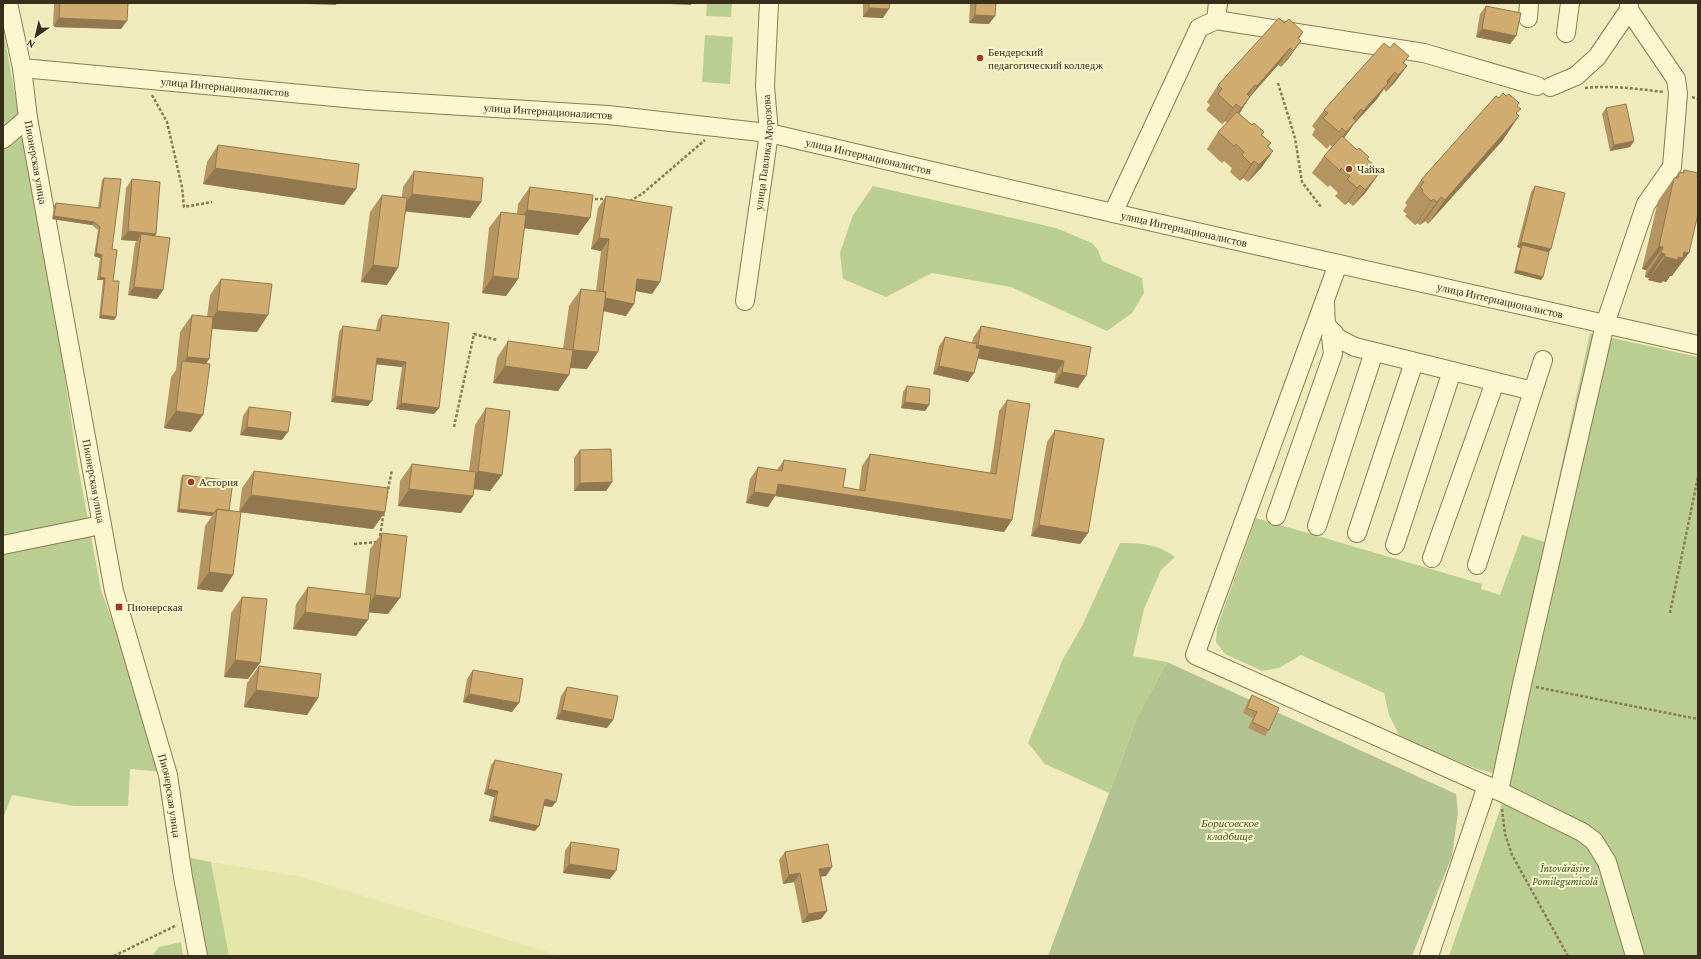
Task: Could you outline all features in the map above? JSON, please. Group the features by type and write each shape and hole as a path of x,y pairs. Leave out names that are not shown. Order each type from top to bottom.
{"street":[{"name":"Пионерская улица","path":"8,3 22,68 28,118 114,591 168,775 183,877 198,956"},
{"name":"улица Павлика Морозова","path":"744,301 769,133 765,86 769,3"},
{"path":"1566,33 1570,3"},
{"path":"1113,213 1200,28 1217,11 1424,53 1544,87 1576,76 1597,57 1629,7 1676,79 1678,94 1672,167 1646,204 1606,324 1522,684 1493,788 1428,956"},
{"name":"улица Интернационалистов","path":"22,68 366,100 608,116 769,133 1113,213 1698,345"},
{"path":"3,139 28,118"},
{"path":"1338,264 1195,655 1493,788 1561,820 1594,841 1603,852 1612,873 1635,956"},
{"path":"1325,300 1326,325 1339,339 1355,347 1533,391"},
{"path":"1276,516 1333,354 1331,337 1334,333"},
{"path":"1317,526 1374,352"},
{"path":"1476,565 1544,360"},
{"path":"1357,533 1414,362"},
{"path":"1395,545 1452,371"},
{"path":"1432,558 1495,382"},
{"path":"3,545 101,525"}],"path":[{"path":"142,79 167,122 182,187 184,207 212,202"},
{"path":"1278,83 1295,138 1302,182 1321,207"},
{"path":"1584,88 1603,86 1623,87 1678,94"},
{"path":"624,201 631,201 642,194 720,128"},
{"path":"595,199 610,200"},
{"path":"454,427 474,334 497,340"},
{"path":"386,503 392,470"},
{"path":"1670,613 1698,477"},
{"path":"354,544 380,542 384,509"},
{"path":"1522,684 1698,719"},
{"path":"1493,788 1512,855 1568,956"},
{"path":"114,956 192,918"}],"green space":[{"path":"707,3 732,3 731,17 706,16"},
{"path":"3,28 63,365 78,466 101,590 136,686 161,772 130,769 128,806 74,806 12,795 4,816"},
{"path":"705,35 733,37 730,84 702,82"},
{"path":"873,186 1056,228 1092,243 1098,250 1102,261 1142,278 1144,293 1132,313 1107,331 1011,287 932,273 886,297 843,279 840,253 853,215"},
{"name":"Întovărășire Pomilegumicolă","path":"1590,333 1698,357 1698,956 1449,956 1511,778 1477,769 1425,748 1399,735 1389,715 1384,693 1301,655 1279,668 1262,671 1225,654 1216,642 1217,628 1256,518 1482,584 1481,589 1500,595 1522,535 1545,542"},
{"path":"1120,543 1149,545 1162,549 1175,557 1161,570 1144,609 1133,656 1167,662 1138,716 1109,793 1045,764 1028,743 1063,659 1082,626"},
{"name":"Борисовское кладбище","path":"1167,662 1456,794 1458,813 1452,856 1412,956 1048,956 1138,716"},
{"path":"190,858 211,862 229,956 205,956"},
{"path":"211,862 298,876 561,956 229,956"},
{"path":"181,942 183,956 152,956 159,947"}],"building":[{"path":"60,3 128,3 127,21 59,18"},
{"path":"869,3 890,3 889,9 869,8"},
{"path":"976,3 996,3 995,16 975,15"},
{"path":"1486,6 1521,13 1516,36 1482,29"},
{"path":"1279,18 1284,23 1289,19 1303,32 1298,38 1301,41 1293,51 1290,48 1257,86 1255,85 1247,94 1250,97 1241,108 1236,104 1233,108 1218,94 1222,89 1218,85"},
{"path":"1384,43 1390,48 1394,43 1409,56 1403,63 1407,66 1398,75 1395,72 1387,81 1388,83 1363,111 1361,109 1353,118 1356,121 1346,132 1342,128 1339,132 1323,118 1328,113 1324,110"},
{"path":"1503,93 1506,96 1509,94 1519,103 1517,106 1521,109 1516,113 1519,116 1445,200 1441,197 1437,202 1433,199 1431,201 1422,192 1423,190 1420,187 1424,182 1421,180 1496,96 1499,98"},
{"path":"1626,104 1634,141 1614,145 1606,108"},
{"path":"1237,112 1252,125 1254,123 1264,132 1261,135 1271,143 1267,146 1273,151 1259,165 1254,161 1251,164 1242,155 1244,152 1236,144 1234,146 1218,132"},
{"path":"1342,136 1357,150 1359,148 1369,157 1367,159 1376,167 1373,171 1378,175 1365,190 1360,185 1357,188 1347,179 1350,176 1341,168 1340,171 1324,156"},
{"path":"218,145 359,164 356,189 215,168"},
{"path":"1684,170 1698,173 1698,214 1689,253 1684,252 1683,258 1678,257 1678,260 1665,257 1665,254 1661,253 1663,247 1659,246 1674,178 1678,178 1679,172 1684,173"},
{"path":"414,171 483,178 481,202 412,194"},
{"path":"104,178 121,179 112,249 117,250 113,281 119,281 116,317 101,315 105,278 100,277 102,255 96,253 100,227 94,222 54,216 56,203 100,208"},
{"path":"132,179 160,182 156,234 128,231"},
{"path":"1535,186 1565,193 1551,249 1521,242"},
{"path":"530,187 593,195 590,218 527,210"},
{"path":"382,195 407,198 398,268 373,265"},
{"path":"606,196 672,207 660,282 637,279 634,304 605,298 606,292 603,292 609,239 599,238"},
{"path":"501,212 526,215 518,279 493,276"},
{"path":"141,234 170,238 163,290 134,287"},
{"path":"1522,245 1549,252 1543,277 1516,270"},
{"path":"221,279 272,284 268,315 217,311"},
{"path":"581,289 606,292 598,352 573,350"},
{"path":"192,315 213,317 209,359 187,357"},
{"path":"382,315 449,323 439,408 401,403 406,362 377,358 372,401 335,396 343,326 380,331"},
{"path":"981,326 1091,347 1086,376 1062,372 1064,361 978,345"},
{"path":"945,337 977,344 976,348 980,349 974,373 939,366"},
{"path":"508,341 573,350 569,375 505,366"},
{"path":"182,361 210,364 203,415 176,411"},
{"path":"907,386 930,389 929,405 905,402"},
{"path":"1007,400 1030,404 1012,520 778,484 776,495 754,492 758,467 782,471 784,460 846,469 843,487 865,491 870,454 996,474"},
{"path":"249,407 291,412 288,432 247,427"},
{"path":"486,408 510,411 502,475 478,471"},
{"path":"1055,430 1104,439 1088,533 1039,525"},
{"path":"611,449 612,482 580,483 580,450"},
{"path":"412,464 476,472 473,496 409,489"},
{"path":"254,471 388,488 385,512 251,495"},
{"path":"183,475 233,481 229,511 217,509 214,513 179,509"},
{"path":"217,509 241,512 233,575 209,572"},
{"path":"382,533 407,536 400,598 375,595"},
{"path":"308,587 371,595 368,620 305,612"},
{"path":"242,597 267,599 260,663 235,660"},
{"path":"259,666 321,674 318,698 256,690"},
{"path":"473,670 523,679 519,703 469,694"},
{"path":"567,687 618,696 613,720 562,710"},
{"path":"1252,695 1279,708 1269,730 1252,722 1257,712 1247,708"},
{"path":"495,760 562,774 556,802 545,799 539,826 493,816 498,791 488,789"},
{"path":"571,842 619,849 616,871 569,864"},
{"path":"828,844 832,867 819,869 827,911 808,914 800,873 789,875 785,852"}],"place":[{"name":"Бендерский педагогический колледж","path":"980,58"},
{"name":"Чайка","path":"1349,169"},
{"name":"Астория","path":"191,482"},
{"name":"Пионерская","path":"119,607"}]}
